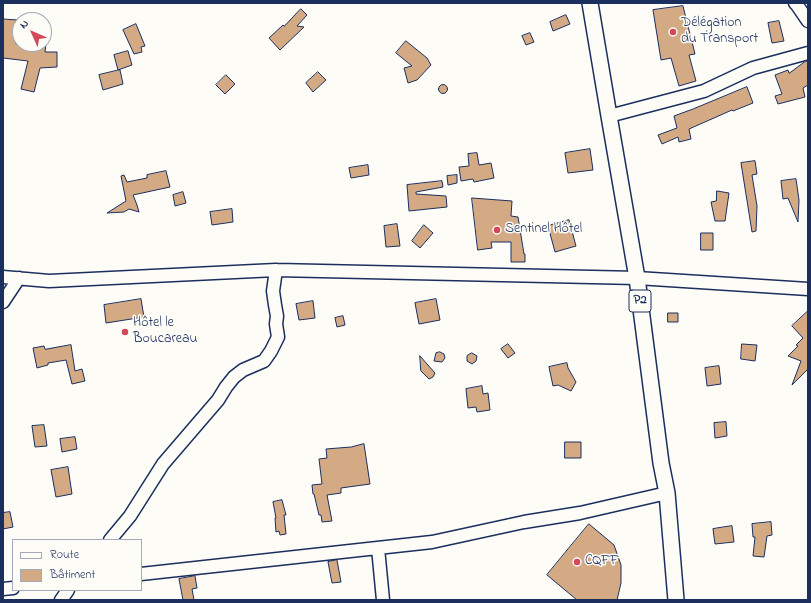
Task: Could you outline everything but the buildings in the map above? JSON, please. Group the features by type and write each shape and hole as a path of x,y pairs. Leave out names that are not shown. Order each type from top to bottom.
{"main road":[{"name":"P2","path":"590,3 637,278 661,463 667,493 676,600"}],"street":[{"path":"795,3 808,21"},
{"path":"609,116 704,91 753,68 808,53"},
{"path":"111,539 130,516 163,464 218,400 234,377 243,370 264,361 271,351 278,337 276,324 277,316 273,291 276,270"},
{"path":"3,277 49,282 276,270 637,278 808,288"},
{"path":"3,302 19,278"},
{"path":"142,574 432,542 524,522 580,513 667,493"},
{"path":"378,548 382,600"},
{"path":"61,600 67,591"}],"place":[{"name":"Délégation du Transport","path":"673,32"},
{"name":"Sentinel Hôtel","path":"497,230"},
{"name":"Hôtel le Boucareau","path":"125,332"},
{"name":"CQFF","path":"577,562"}]}
